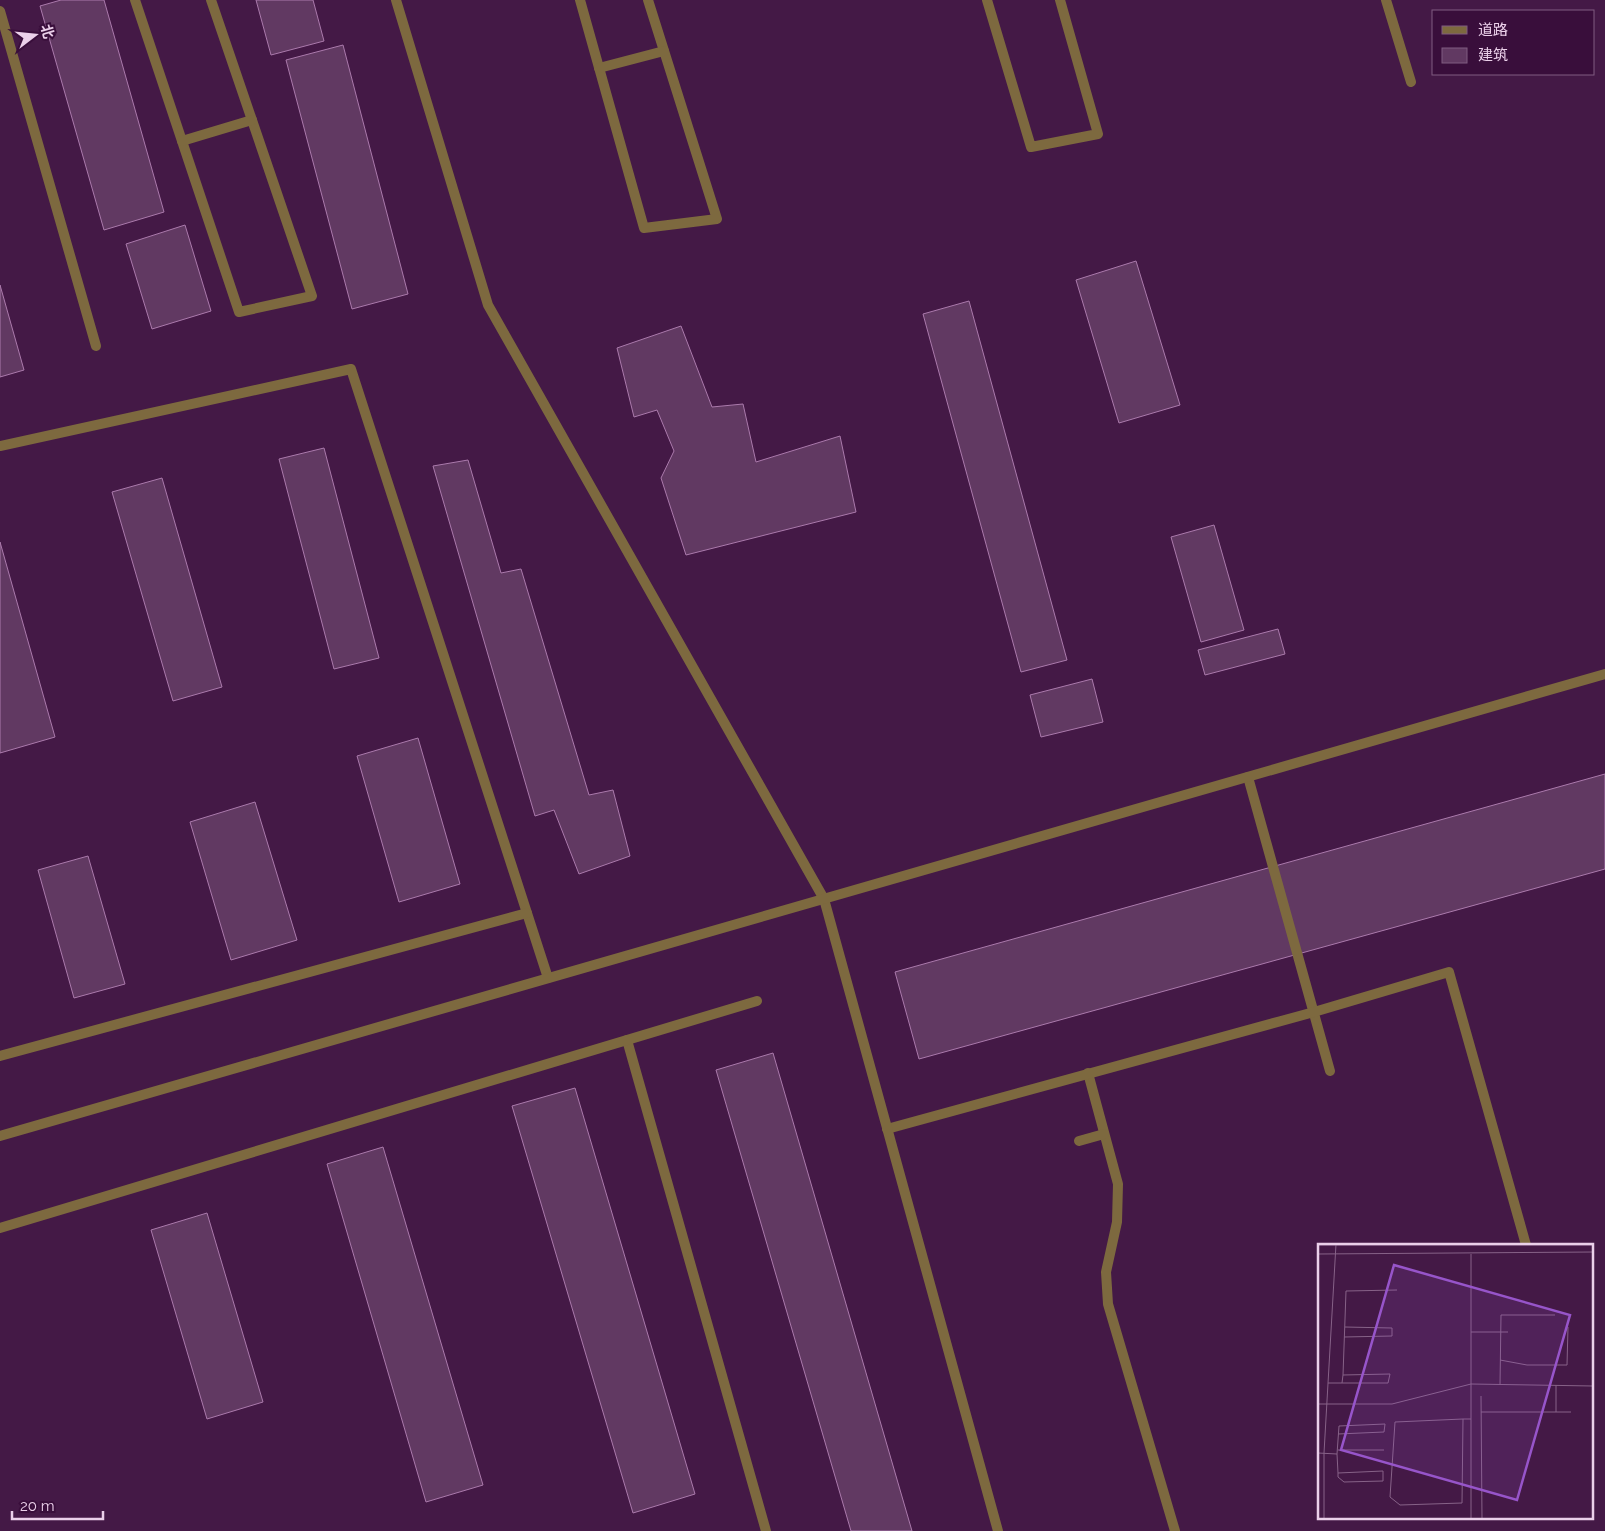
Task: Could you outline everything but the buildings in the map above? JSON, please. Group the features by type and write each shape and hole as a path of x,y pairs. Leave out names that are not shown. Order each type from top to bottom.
{"street":[{"path":"135,0 239,312 312,296 211,0"},
{"path":"396,0 488,305 824,899 998,1531"},
{"path":"580,0 644,228 717,219 648,0"},
{"path":"987,0 1031,147 1098,134 1060,0"},
{"path":"1386,0 1410,82"},
{"path":"0,11 96,346"},
{"path":"599,68 664,50"},
{"path":"182,141 252,120"},
{"path":"0,446 350,370 548,978"},
{"path":"0,1136 1605,674"},
{"path":"1248,777 1330,1072"},
{"path":"0,1056 527,913"},
{"path":"887,1129 1314,1012 1449,972 1526,1244"},
{"path":"0,1228 756,1001"},
{"path":"627,1040 766,1531"},
{"path":"1088,1073 1118,1184 1117,1222 1106,1272 1108,1304 1175,1531"},
{"path":"1079,1141 1104,1134"}]}
